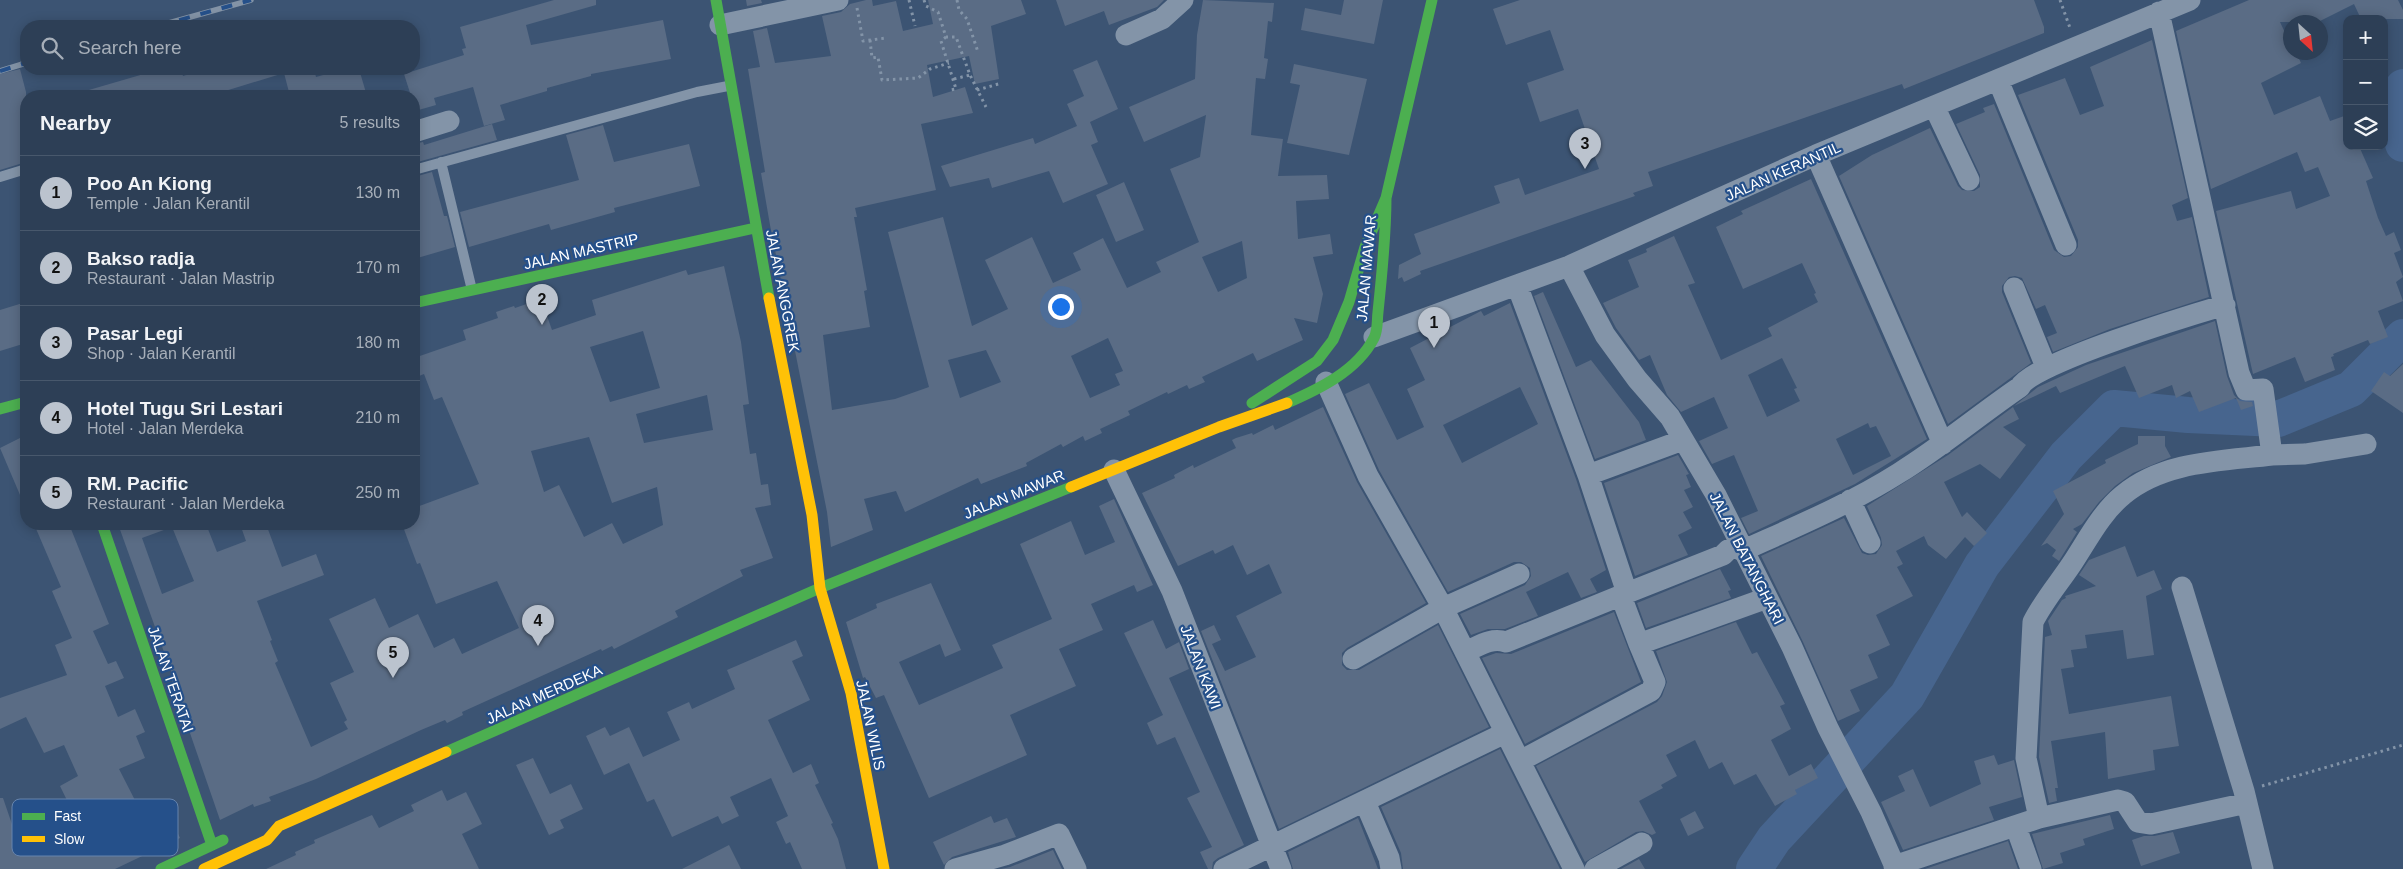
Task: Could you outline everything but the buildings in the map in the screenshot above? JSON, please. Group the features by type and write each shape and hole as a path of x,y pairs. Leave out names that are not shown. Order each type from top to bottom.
{"main road":[{"name":"JALAN ANGGREK","path":"716,0 755,228 812,515 820,588"},
{"name":"JALAN MAWAR","path":"1219,427 1317,361 1333,340 1349,302 1366,247 1386,198 1435,1"},
{"name":"JALAN MAWAR","path":"820,588 1219,427 1263,413 1342,373 1359,357 1374,337 1386,243 1386,198"},
{"name":"JALAN MASTRIP","path":"420,303 755,228"},
{"path":"0,409 20,404"},
{"name":"JALAN TERATAI","path":"104,530 212,845"},
{"name":"JALAN MERDEKA","path":"265,825 279,826 820,588"},
{"name":"JALAN WILIS","path":"820,588 851,692 884,869"},
{"name":"JALAN MERDEKA","path":"204,869 221,865 268,840 279,826"},
{"path":"161,869 235,834"}],"street":[{"path":"720,26 838,0"},
{"path":"1126,35 1162,19 1183,0"},
{"name":"JALAN KERANTIL","path":"1374,337 1569,266 1816,156 2190,0"},
{"path":"2159,12 2244,386 2247,390 2263,389 2272,449"},
{"path":"1998,80 2066,245"},
{"path":"1934,106 1969,180"},
{"path":"420,130 450,121"},
{"path":"1816,156 1943,444"},
{"name":"JALAN BATANGHARI","path":"1569,266 1605,335 1637,379 1670,416 1716,495 1792,647 1828,728 1870,812 1895,868"},
{"path":"1517,285 1588,475 1639,644 1655,682 1651,691 1520,761"},
{"path":"2014,288 2046,368"},
{"path":"1465,652 1487,642 1499,640 1506,642 1723,555 1728,550 1741,548 1850,500 1897,474 1943,444 2020,387 2023,381 2046,368 2114,340 2225,305"},
{"path":"1326,382 1368,476 1443,608 1574,869"},
{"path":"1588,475 1683,440"},
{"path":"2039,818 2026,758 2034,622 2042,604 2100,521 2123,495 2171,470 2272,449 2305,454 2366,444"},
{"name":"JALAN KAWI","path":"1114,470 1172,590 1280,869"},
{"path":"1850,500 1870,543"},
{"path":"1353,659 1443,608 1520,574"},
{"path":"2182,587 2246,797 2263,869"},
{"path":"1639,644 1767,598"},
{"path":"1224,869 1272,848 1506,733"},
{"path":"1895,868 2039,818 2118,800 2125,802 2138,822 2151,824 2246,797"},
{"path":"1365,802 1389,858 1391,869"},
{"path":"2016,827 2030,869"},
{"path":"955,869 1005,855 1059,834 1076,869"},
{"path":"1595,869 1642,843"}],"lane":[{"path":"420,168 697,92 730,86"},
{"path":"441,162 473,290"},
{"path":"0,177 20,171"}],"path":[{"path":"856,0 863,41 886,38"},
{"path":"909,0 915,26"},
{"path":"924,0 926,6 938,12 946,37"},
{"path":"957,0 959,10 967,19 978,52"},
{"path":"2060,0 2077,47"},
{"path":"950,90 956,89 942,41 946,37 956,37 970,75 986,107"},
{"path":"870,40 872,58 878,57 882,80 918,78 930,69 949,63"},
{"path":"954,79 970,75"},
{"path":"977,90 1002,83"},
{"path":"2246,797 2403,745"}],"waterway":[{"path":"2403,87 2395,98 2403,144"},
{"path":"1754,869 1774,839 1907,696 1982,565 2066,456 2114,408 2188,415 2278,419 2351,389 2403,337"}],"railway":[{"path":"179,20 251,0"},
{"path":"0,71 20,65"}],"traffic: fast":[{"path":"716,0 769,298"},
{"path":"1252,403 1317,361 1333,340 1349,302 1365,247 1386,198 1432,0"},
{"path":"1287,403 1312,392 1336,378 1358,360 1374,338 1377,329 1386,198"},
{"path":"420,302 755,228"},
{"path":"0,409 20,404"},
{"path":"446,752 820,588 1071,487"},
{"path":"104,530 212,845"},
{"path":"161,869 223,840"}],"traffic: slow":[{"path":"769,298 812,515 820,588"},
{"path":"1071,487 1219,427 1287,403"},
{"path":"820,588 851,693 884,869"},
{"path":"204,869 267,840 279,826 446,752"}],"place":[{"name":"Pasar Legi","path":"1585,169"},
{"name":"Bakso radja","path":"542,325"},
{"name":"Poo An Kiong","path":"1434,348"},
{"name":"Hotel Tugu Sri Lestari","path":"538,646"},
{"name":"RM. Pacific","path":"393,678"}]}
